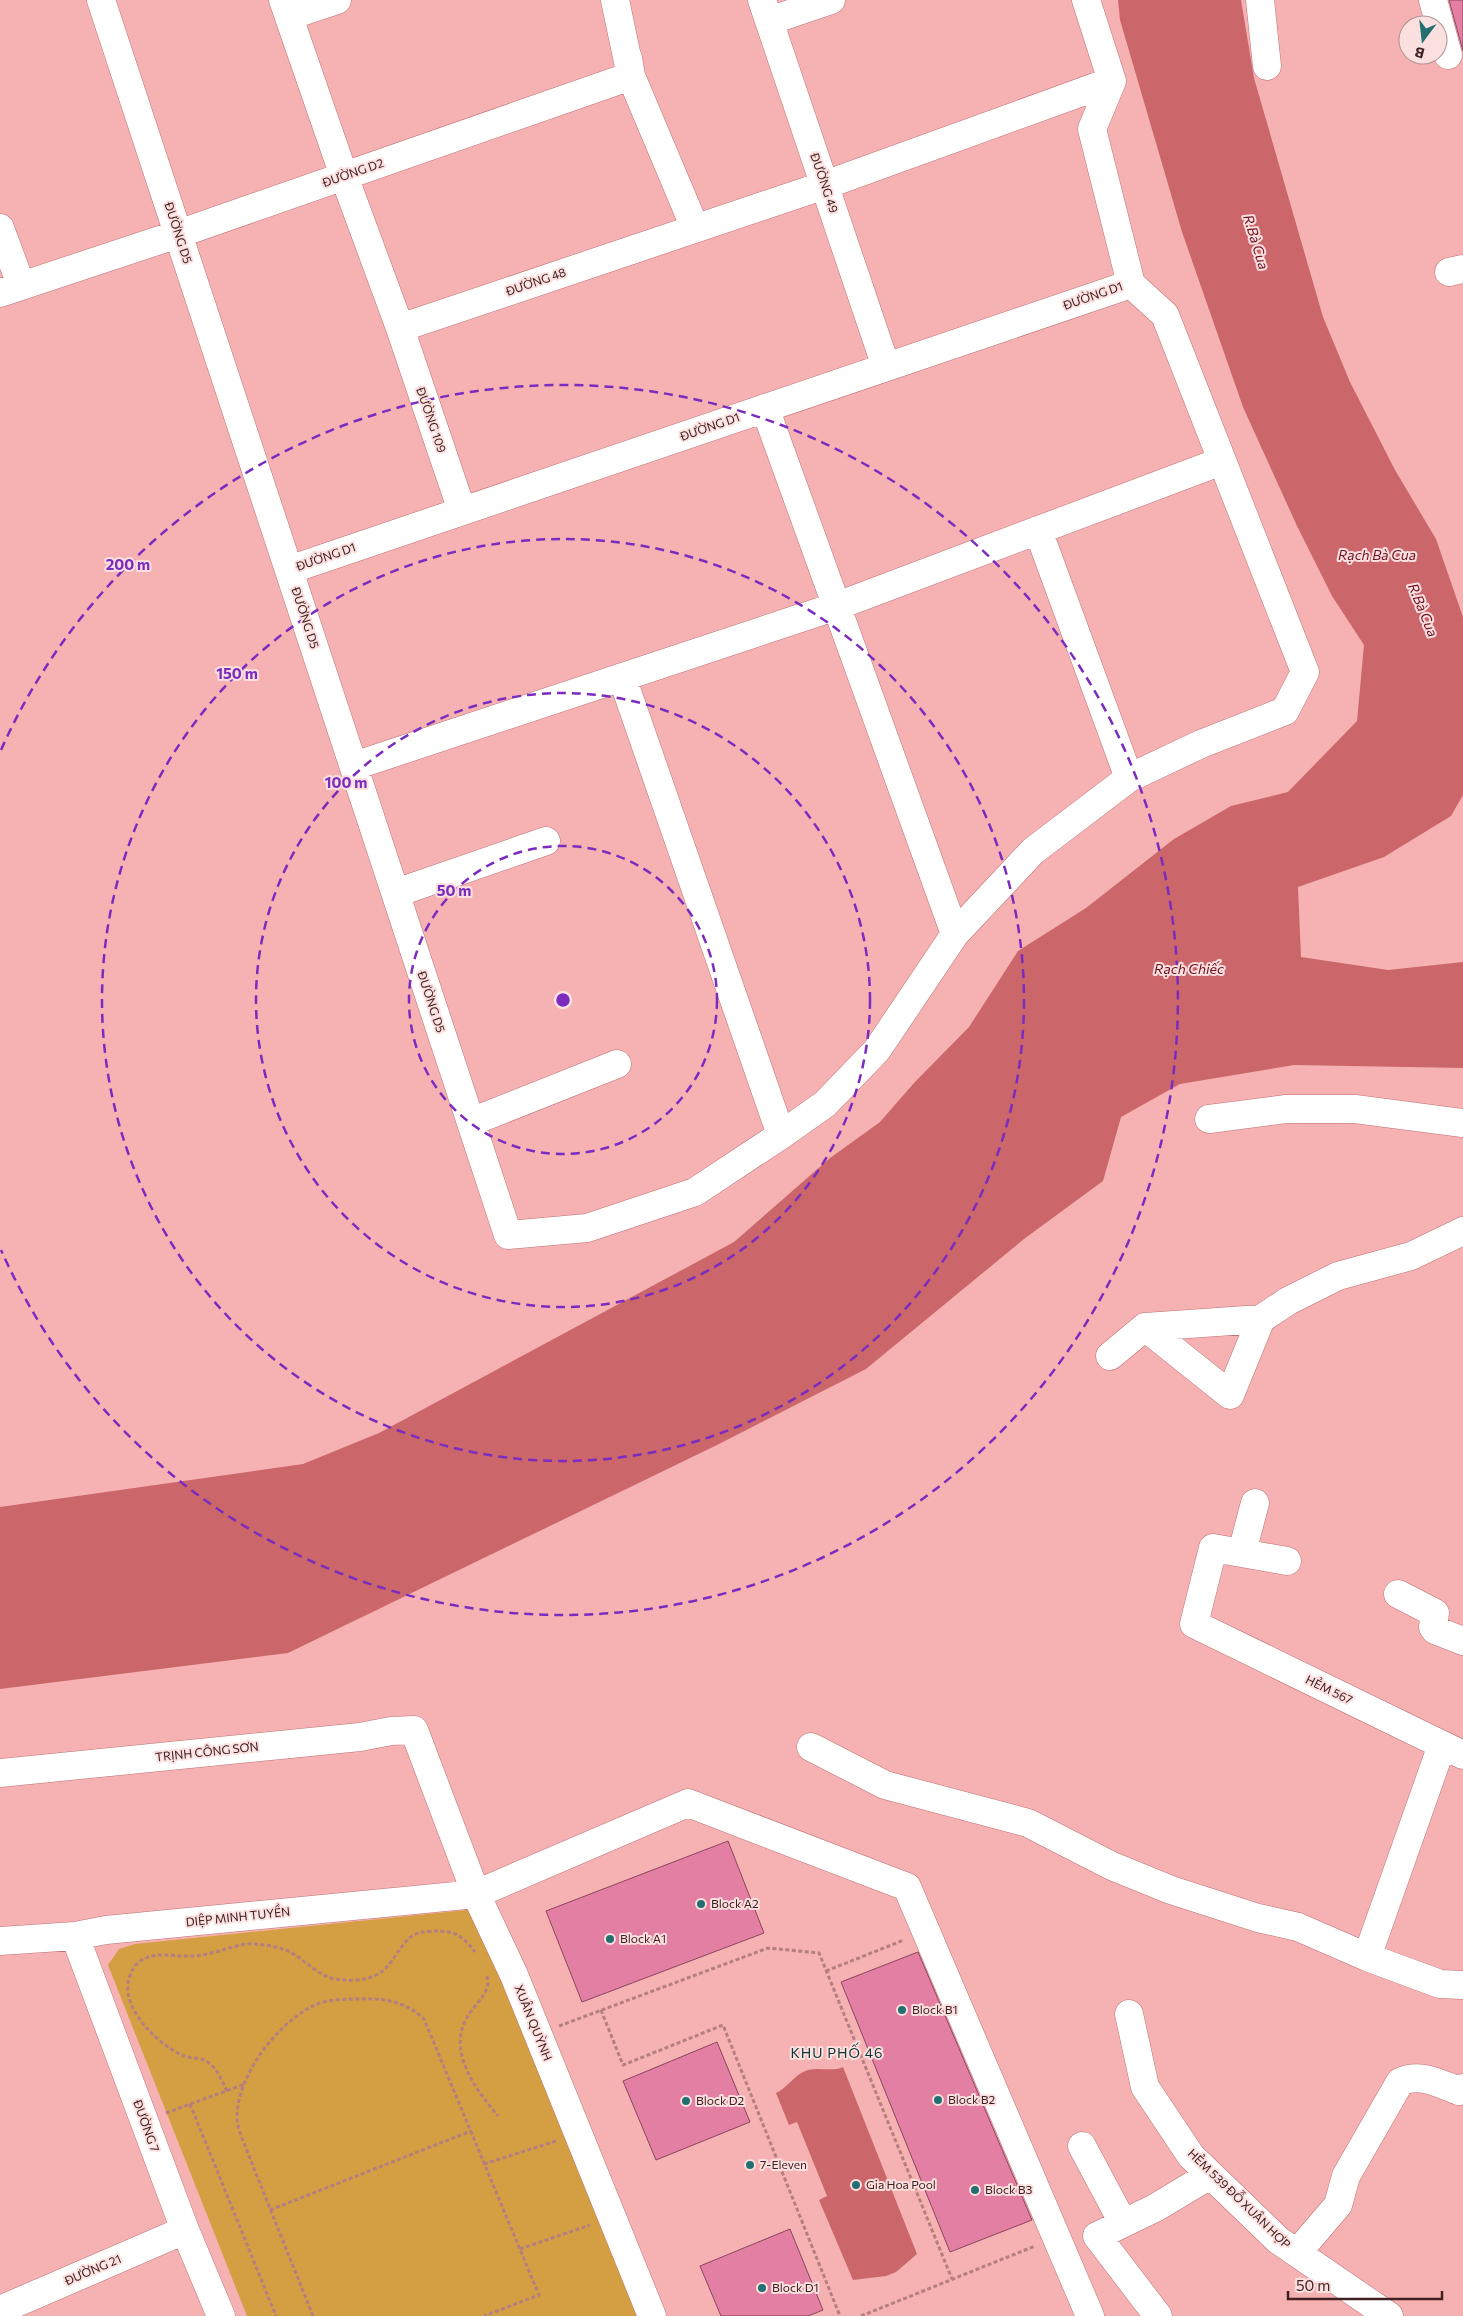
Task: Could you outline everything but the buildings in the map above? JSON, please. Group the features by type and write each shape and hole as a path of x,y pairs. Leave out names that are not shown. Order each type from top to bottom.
{"street":[{"name":"ĐƯỜNG D5","path":"101,0 508,1235 587,1228 695,1192 781,1135"},
{"path":"337,0 286,8 344,176 400,328"},
{"path":"615,0 632,76 695,228"},
{"path":"765,10 831,0"},
{"path":"622,677 781,1135 825,1104 877,1050 954,934 1033,851 1129,778 1201,744 1285,711 1305,672 1165,315 1131,284 1092,129 1112,81 1086,0"},
{"path":"1260,0 1267,66"},
{"path":"1433,0 1437,15"},
{"name":"ĐƯỜNG 49","path":"765,10 886,367"},
{"name":"ĐƯỜNG D2","path":"11,289 178,234 632,76"},
{"name":"ĐƯỜNG 48","path":"400,328 825,185 1112,81"},
{"path":"0,228 11,289"},
{"name":"ĐƯỜNG D1","path":"289,570 1131,284"},
{"name":"ĐƯỜNG 109","path":"400,328 462,511"},
{"path":"765,408 954,934"},
{"path":"354,766 837,606 1222,461"},
{"path":"1038,530 1129,778"},
{"path":"396,893 546,841"},
{"path":"471,1122 617,1064"},
{"path":"1209,1119 1286,1109 1356,1109 1463,1122"},
{"path":"1110,1356 1145,1327 1261,1318 1288,1301 1338,1276 1411,1256 1463,1231"},
{"path":"1145,1327 1230,1395 1261,1318"},
{"path":"1255,1503 1242,1552 1287,1561"},
{"name":"HẺM 567","path":"1242,1552 1213,1548 1194,1624 1452,1750"},
{"path":"1398,1594 1435,1612 1433,1627 1435,1630 1463,1641"},
{"name":"TRỊNH CÔNG SƠN","path":"0,1772 360,1737 391,1731 414,1730"},
{"name":"XUÂN QUỲNH","path":"414,1730 476,1894 514,1975 652,2316"},
{"path":"811,1747 884,1785 1028,1823 1112,1866 1171,1890 1258,1918 1298,1927 1368,1957 1440,1984 1463,1985"},
{"path":"1368,1957 1452,1750"},
{"name":"DIỆP MINH TUYỀN","path":"0,1941 75,1936 106,1930 476,1894 688,1803 906,1887 1088,2312"},
{"name":"ĐƯỜNG 7","path":"75,1936 185,2230 221,2316"},
{"name":"HẺM 539 ĐỖ XUÂN HỢP","path":"1129,2014 1145,2087 1191,2156 1278,2240 1389,2316"},
{"path":"1297,2253 1338,2205 1346,2176 1400,2082 1409,2077 1427,2079 1459,2091 1463,2088"},
{"path":"1082,2146 1123,2223"},
{"path":"1158,2316 1098,2236 1210,2175"},
{"name":"ĐƯỜNG 21","path":"0,2310 185,2230"}],"path":[{"path":"227,2091 215,2069 208,2062 186,2057 168,2048 147,2029 134,2009 128,1985 134,1966 142,1960 153,1956 190,1956 216,1953 246,1944 268,1945 286,1950 303,1959 324,1976 354,1980 377,1975 412,1936 433,1931 453,1933 465,1941 478,1957"},
{"path":"826,1971 925,1931"},
{"path":"538,2034 768,1948 819,1953 952,2279"},
{"path":"486,1972 488,1979 485,1995 471,2011 463,2028 462,2060 468,2076 498,2116"},
{"path":"312,2316 245,2146 237,2120 246,2084 268,2044 284,2025 317,2004 350,1999 386,2000 411,2007 424,2019 539,2295 484,2316"},
{"path":"601,2010 623,2065 723,2025 840,2316"},
{"path":"145,2121 246,2084"},
{"path":"190,2104 276,2316"},
{"path":"270,2210 471,2131"},
{"path":"484,2164 578,2134"},
{"path":"520,2249 612,2218"},
{"path":"861,2316 1056,2238"}],"shaded area":[{"path":"467,1910 482,1918 641,2316 247,2316 108,1965 119,1949 135,1944"}],"water":[{"name":"Rạch Chiếc","path":"1118,0 1241,0 1254,78 1323,317 1350,382 1395,470 1436,539 1463,617 1463,795 1451,816 1384,857 1298,887 1301,957 1388,970 1463,962 1463,1068 1294,1065 1180,1084 1121,1117 1103,1181 1024,1239 866,1369 717,1445 288,1653 0,1689 0,1507 303,1464 379,1433 734,1242 830,1158 880,1122 914,1083 969,1027 1018,951 1086,908 1174,839 1231,806 1288,792 1357,721 1364,645 1332,596 1297,526 1243,407 1182,232 1120,20"},
{"name":"Gia Hoa Pool","path":"843,2067 917,2254 896,2272 886,2276 853,2280 819,2200 827,2196 797,2122 789,2125 776,2093 808,2070"}],"place":[{"name":"Block A2","path":"701,1904"},
{"name":"Block A1","path":"610,1939"},
{"name":"Block B1","path":"902,2010"},
{"name":"Block B2","path":"938,2100"},
{"name":"Block D2","path":"686,2101"},
{"name":"7-Eleven","path":"750,2165"},
{"name":"Gia Hoa Pool","path":"856,2185"},
{"name":"Block B3","path":"975,2190"},
{"name":"Block D1","path":"762,2288"}],"district":[{"name":"KHU PHỐ 46","path":"837,2053"}],"water label":[{"name":"R.Bà Cua","path":"1256,242"},
{"name":"Rạch Bà Cua","path":"1377,555"},
{"name":"R.Bà Cua","path":"1423,610"}]}
